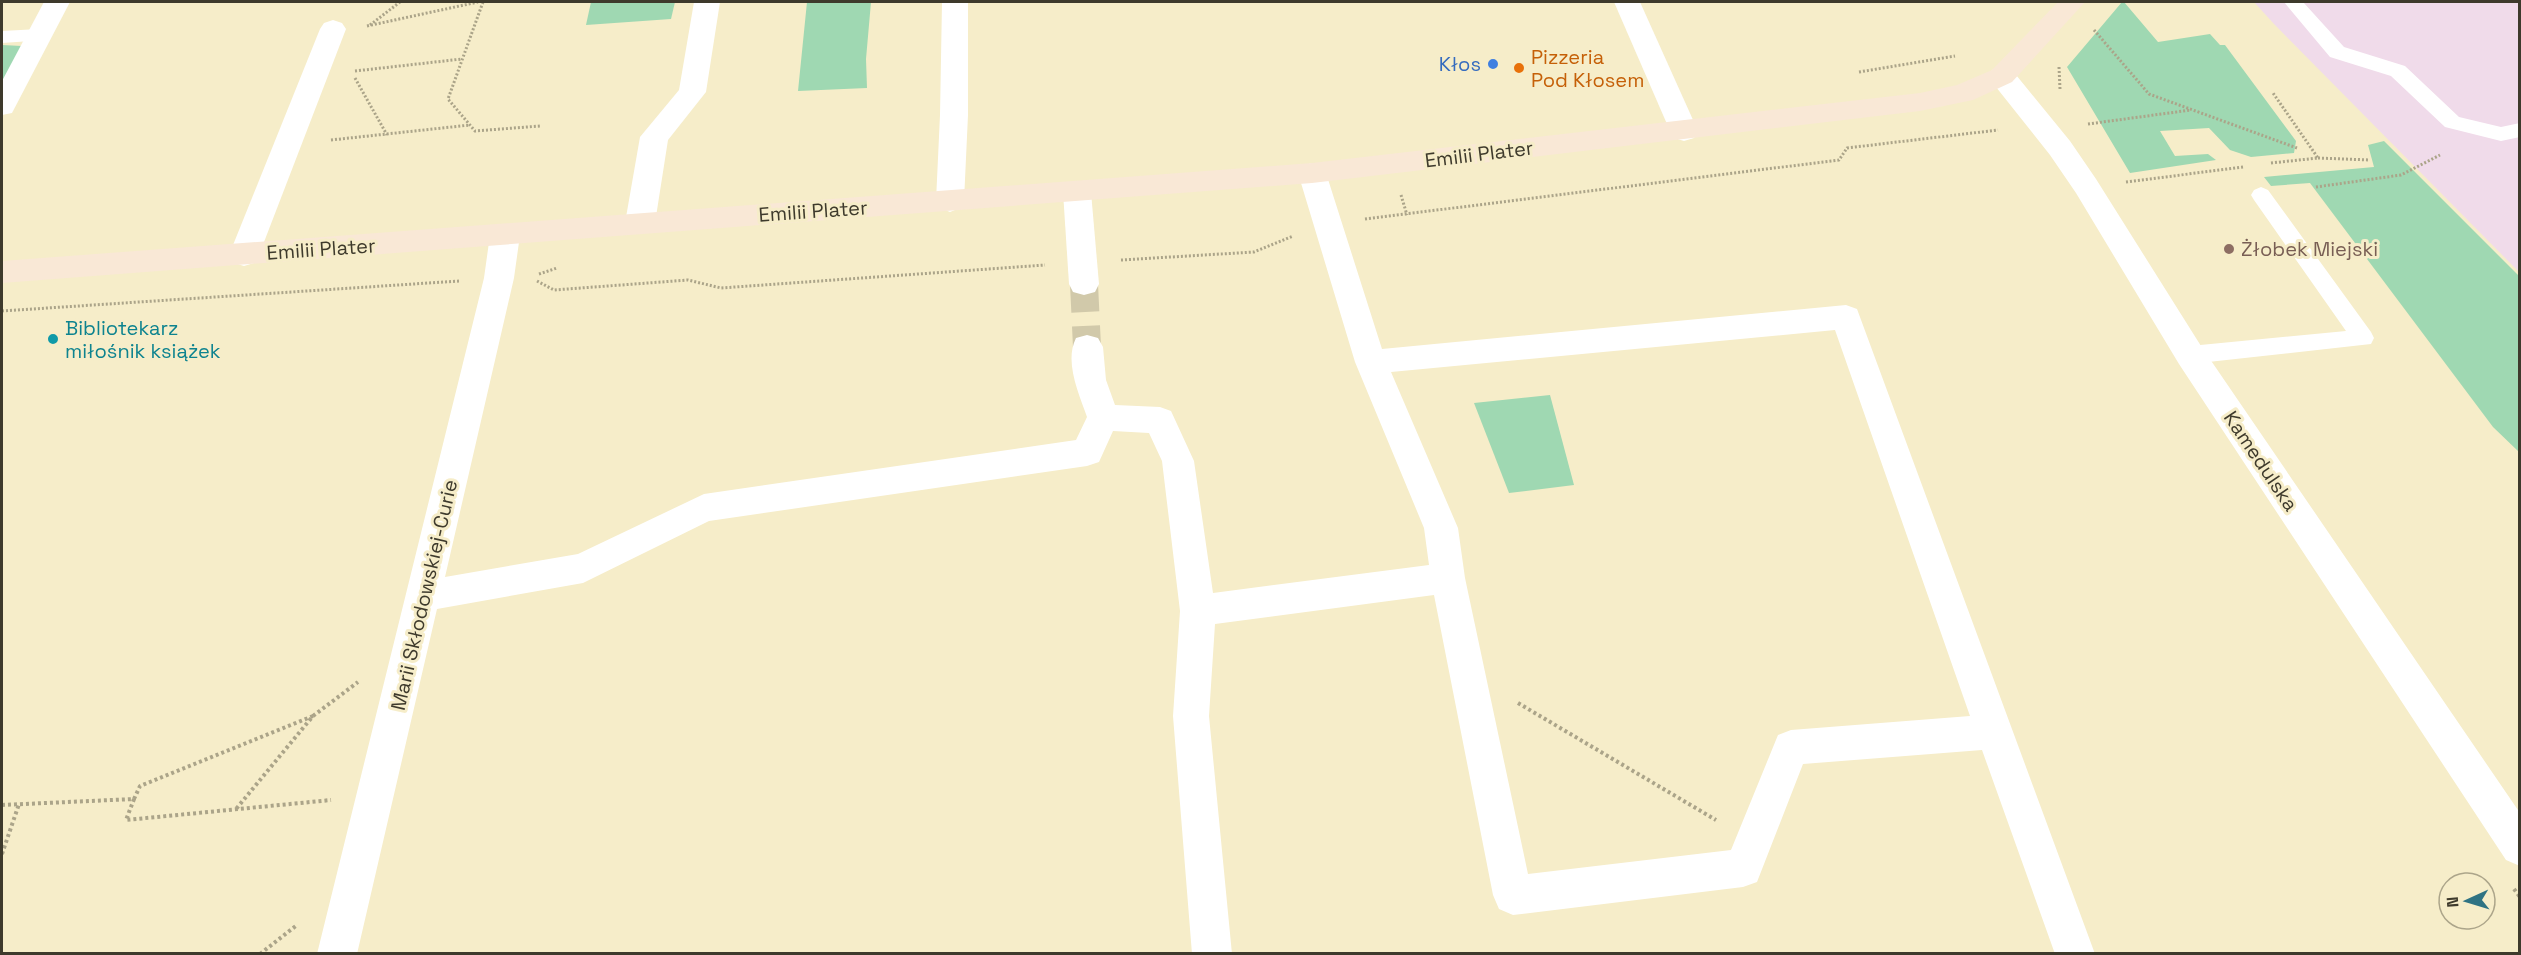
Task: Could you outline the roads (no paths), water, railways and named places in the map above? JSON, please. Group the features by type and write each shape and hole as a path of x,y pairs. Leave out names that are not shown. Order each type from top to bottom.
{"street":[{"path":"2,103 57,2"},
{"path":"640,223 654,137 692,92 708,2"},
{"path":"950,201 954,115 955,2"},
{"path":"1627,2 1684,131"},
{"path":"2002,76 2072,2"},
{"path":"244,255 333,28"},
{"name":"Emilii Plater","path":"2,272 1312,173 1920,102 1963,93 2002,76"},
{"name":"Kamedulska","path":"2002,76 2060,148 2086,186 2190,355 2520,847"},
{"path":"1312,173 1371,362 1441,528 1448,578 1513,895 1743,868 1791,747 1994,732"},
{"path":"1077,192 1083,273"},
{"name":"Marii Skłodowskiej-Curie","path":"337,954 425,596 499,278 505,235"},
{"path":"1371,362 1846,316 2075,954"},
{"path":"425,596 583,568 704,508 1087,452 1103,417 1090,380 1087,347"},
{"path":"1103,417 1160,420 1178,461 1198,611 1191,716 1212,954"},
{"path":"1198,611 1448,578"}],"lane":[{"path":"2293,2 2337,52 2398,71 2452,122 2501,134 2520,130"},
{"path":"2,37 39,35"},
{"path":"2190,355 2362,338 2261,195"}],"tunnel":[{"path":"1084,284 1087,347"}],"place":[{"name":"Kłos","path":"1493,64"},
{"name":"Pizzeria Pod Kłosem","path":"1519,68"},
{"name":"Żłobek Miejski","path":"2229,249"},
{"name":"Bibliotekarz miłośnik książek","path":"53,339"}]}
